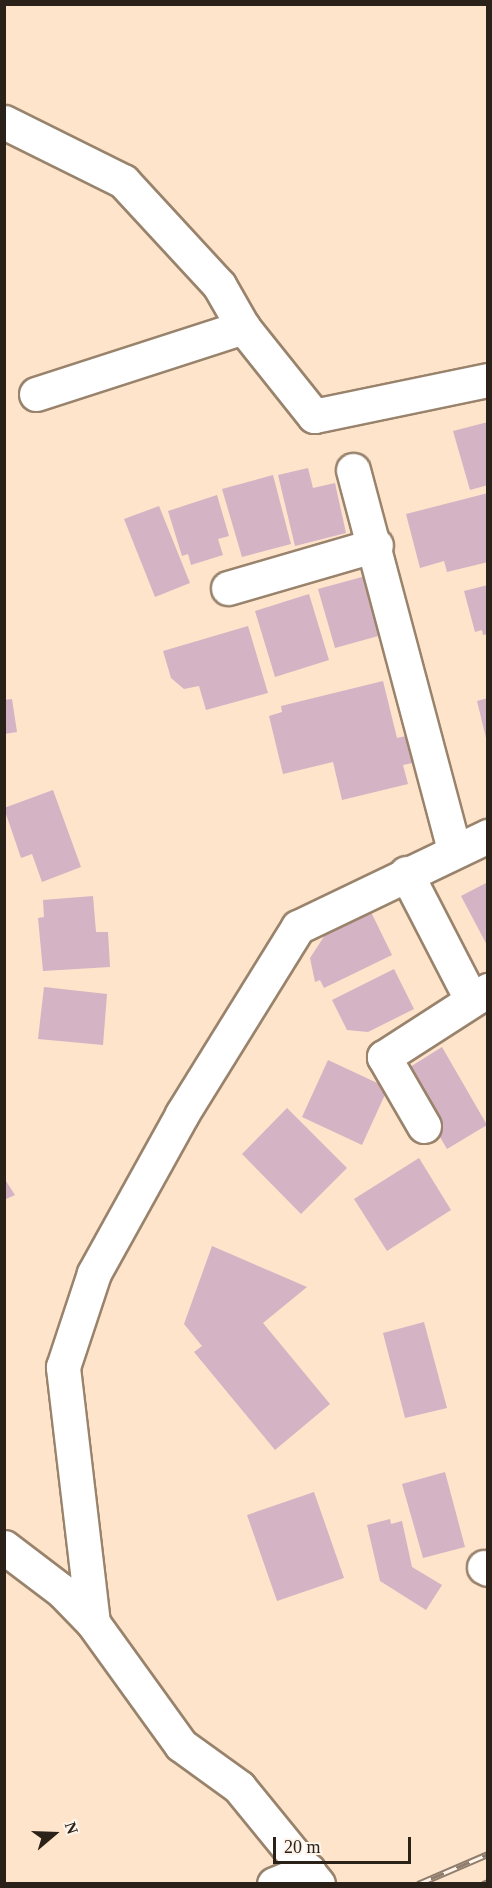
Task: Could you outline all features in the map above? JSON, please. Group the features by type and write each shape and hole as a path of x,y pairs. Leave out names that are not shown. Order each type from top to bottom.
{"street":[{"path":"4,122 123,181 219,285 243,327 314,416 488,380"},
{"path":"36,394 243,327"},
{"path":"353,470 376,545 454,850"},
{"path":"228,588 376,545"},
{"path":"93,1623 63,1367 94,1273 182,1114 298,927 454,850 488,836"},
{"path":"406,873 479,994 384,1057 424,1126"},
{"path":"4,1547 62,1591 93,1623 181,1745 239,1787 313,1877 274,1884"}],"building":[{"path":"488,422 488,485 470,490 453,431"},
{"path":"308,468 313,488 335,483 346,533 295,546 278,475"},
{"path":"273,475 291,544 242,557 222,489"},
{"path":"488,493 488,562 447,572 444,561 420,568 406,514"},
{"path":"217,495 229,536 218,539 223,555 191,565 188,554 182,556 168,511"},
{"path":"159,506 190,583 155,597 124,519"},
{"path":"373,574 389,633 335,648 318,589"},
{"path":"488,585 488,634 483,635 482,630 475,632 464,591"},
{"path":"309,594 329,660 275,677 255,611"},
{"path":"248,626 268,693 206,710 199,686 184,689 171,678 163,651"},
{"path":"383,681 397,738 410,735 417,762 403,765 408,784 342,800 333,762 283,774 269,716 282,712 281,706"},
{"path":"488,698 488,742 487,742 477,701"},
{"path":"12,699 17,732 4,734 4,700"},
{"path":"53,790 81,867 42,882 32,854 21,858 4,808"},
{"path":"488,882 488,947 461,896"},
{"path":"93,896 96,932 108,932 110,967 43,971 38,918 44,917 43,900"},
{"path":"371,912 392,955 324,988 320,980 315,982 310,958 325,935"},
{"path":"394,969 414,1009 368,1032 347,1030 332,1000"},
{"path":"44,987 107,994 103,1045 38,1039"},
{"path":"442,1047 487,1125 447,1149 402,1072"},
{"path":"328,1060 388,1088 362,1145 302,1117"},
{"path":"287,1108 347,1168 301,1214 242,1154"},
{"path":"419,1158 451,1210 387,1251 354,1199"},
{"path":"4,1178 15,1195 4,1200"},
{"path":"212,1246 307,1287 263,1323 330,1404 275,1450 194,1352 202,1346 184,1324"},
{"path":"424,1322 447,1408 405,1418 383,1333"},
{"path":"445,1472 465,1547 423,1558 402,1484"},
{"path":"314,1492 344,1578 277,1601 247,1515"},
{"path":"390,1519 391,1524 402,1521 412,1567 442,1585 426,1610 380,1581 367,1525"}],"railway":[{"path":"418,1884 488,1854"},
{"path":"483,1884 488,1882"}]}
